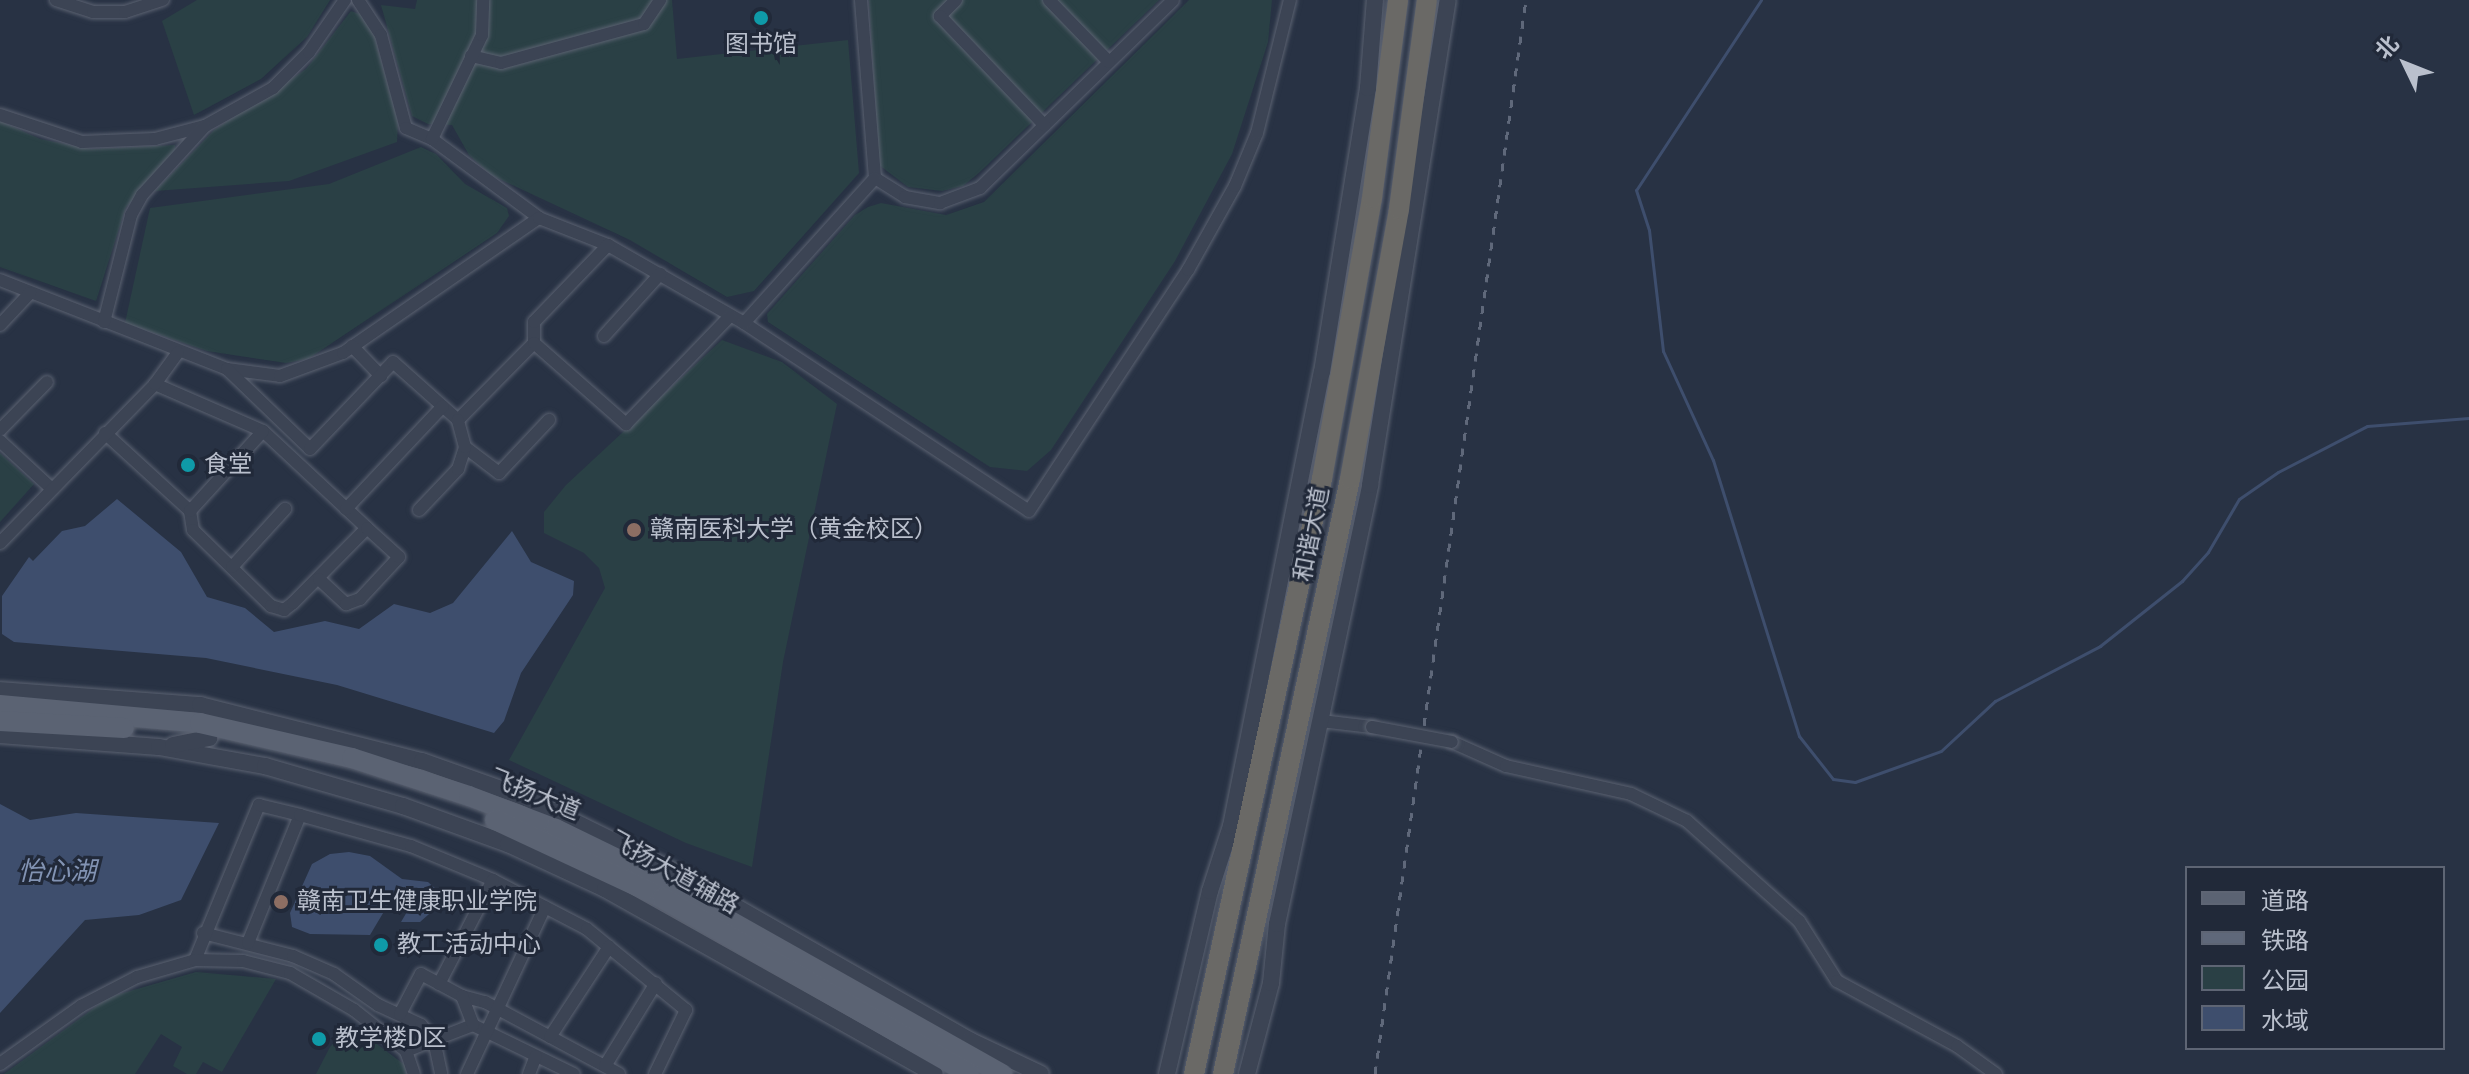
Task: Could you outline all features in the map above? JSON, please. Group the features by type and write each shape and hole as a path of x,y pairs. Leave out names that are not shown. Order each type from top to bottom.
{"highway":[{"name":"和谐大道","path":"1194,1074 1274,715 1372,198 1398,0"},
{"name":"和谐大道","path":"1223,1074 1350,479 1399,209 1427,0"}],"main road":[{"name":"飞扬大道","path":"0,705 200,723 352,758 469,796 556,829 703,907 1002,1074"},
{"name":"飞扬大道","path":"0,721 209,738 350,771 493,819 662,898 969,1074"}],"street":[{"path":"56,0 93,12 125,12 163,0"},
{"path":"0,115 82,142 155,139 205,126 273,88 309,52 345,0"},
{"path":"358,0 381,35 406,128 432,139 539,218 608,245 744,323 1029,511 1188,270 1235,186 1257,133 1290,0"},
{"path":"432,139 482,35 483,0"},
{"path":"471,56 501,63 644,24 660,0"},
{"path":"744,323 875,178 861,0"},
{"path":"956,0 940,16 1044,125"},
{"path":"1049,0 1109,62"},
{"path":"875,178 905,197 951,202 980,188 1173,0"},
{"path":"1167,1074 1210,891 1231,826 1322,372 1368,88 1375,0"},
{"path":"1247,1074 1271,983 1277,924 1370,485 1448,0"},
{"path":"104,322 131,215 142,195 205,126"},
{"path":"0,280 227,369 280,376 314,368 352,346 539,218"},
{"path":"458,420 534,343 534,322 608,245"},
{"path":"604,336 660,274"},
{"path":"0,325 30,293"},
{"path":"534,343 626,424 729,317"},
{"path":"352,346 381,376"},
{"path":"0,543 155,384 178,352"},
{"path":"227,369 310,449 393,362 458,420 465,447 458,469 419,510"},
{"path":"0,430 47,382"},
{"path":"155,384 263,431 399,557 360,599 346,604 319,579"},
{"path":"346,509 443,406"},
{"path":"465,447 499,473 549,420"},
{"path":"190,511 263,431"},
{"path":"105,433 190,511 193,530 271,606 284,610 319,579 367,528"},
{"path":"0,441 51,488"},
{"path":"232,567 285,509"},
{"name":"飞扬大道辅路","path":"0,690 200,705 422,761 593,829 666,867 971,1041 1041,1074"},
{"path":"67,709 107,696"},
{"path":"1321,721 1452,742 1506,766 1654,801 1687,821 1799,921 1837,981 1957,1046 1996,1074"},
{"path":"33,723 82,740"},
{"name":"飞扬大道辅路","path":"0,735 159,747 265,766 342,787 531,854 605,889 935,1074"},
{"path":"159,747 209,738"},
{"path":"422,761 469,796"},
{"path":"195,960 203,933 259,805 300,815 411,846 493,880 545,907 609,947 686,1010 655,1074"},
{"path":"248,943 300,815"},
{"path":"493,819 531,854"},
{"path":"556,829 593,829"},
{"path":"666,867 703,907"},
{"path":"439,984 493,880"},
{"path":"605,889 662,898"},
{"path":"467,1074 545,907"},
{"path":"203,933 248,943 334,974 421,1025 434,1040 441,1074"},
{"path":"550,1037 609,947"},
{"path":"0,1064 81,1006 137,977 195,960 243,961 290,973 354,1010 406,1051 414,1074"},
{"path":"400,1014 421,974 462,996 498,1009 619,1074"},
{"path":"605,1066 656,983"},
{"path":"462,996 473,1025 574,1074"},
{"path":"406,1051 473,1025"},
{"path":"529,1074 536,1056"}],"green space":[{"path":"197,0 330,0 307,37 261,79 194,115 162,21"},
{"path":"417,0 672,0 677,59 848,40 859,173 754,291 727,297 630,240 491,175 469,155 452,125 428,124 412,116 381,5 415,9"},
{"path":"869,0 1159,0 980,172 963,186 942,191 908,187 879,165"},
{"path":"1189,0 1272,0 1268,42 1232,154 1175,261 1051,450 1027,471 990,467 768,322 767,314 855,215 868,207 881,203 946,215 984,202"},
{"path":"351,11 365,16 373,31 398,122 397,142 289,181 155,191 214,130 306,69"},
{"path":"0,121 40,139 91,149 175,145 176,157 126,207 96,301 0,267"},
{"path":"421,147 436,154 465,184 507,208 509,216 497,233 308,359 286,363 207,351 125,323 150,208 329,184"},
{"path":"722,340 782,362 837,404 783,662 752,867 686,843 509,760 605,588 599,568 584,553 544,533 544,512 566,485"},
{"path":"0,453 34,484 0,522"},
{"path":"196,972 276,979 222,1072 203,1062 196,1074 187,1074 173,1066 182,1047 161,1034 135,1074 4,1074 109,997"},
{"path":"351,1025 405,1065 406,1074 316,1074 330,1047"}],"water":[{"path":"117,499 181,552 207,597 245,608 274,632 325,621 359,629 394,604 430,613 453,603 512,531 531,562 574,581 573,595 521,673 504,721 494,733 337,685 206,658 14,642 2,634 2,596 29,557 33,561 62,531 85,526"},
{"name":"怡心湖","path":"0,804 30,820 76,813 219,823 181,900 139,915 85,920 0,1013"},
{"path":"349,852 370,856 402,879 428,882 437,890 437,907 420,922 401,922 415,898 398,888 370,935 310,934 292,927 290,913 312,864 330,854"}],"waterway":[{"path":"1761,0 1636,190 1649,230 1663,351 1713,460 1799,736 1833,779 1855,782 1941,751 1995,701 2100,646 2182,581 2208,552 2239,499 2278,472 2367,426 2469,418"}],"railway":[{"path":"1375,1074 1526,0"}],"place":[{"name":"图书馆","path":"761,18"},
{"name":"食堂","path":"188,465"},
{"name":"赣南医科大学（黄金校区）","path":"634,530"},
{"name":"赣南卫生健康职业学院","path":"281,902"},
{"name":"教工活动中心","path":"381,945"},
{"name":"教学楼D区","path":"319,1039"}]}
